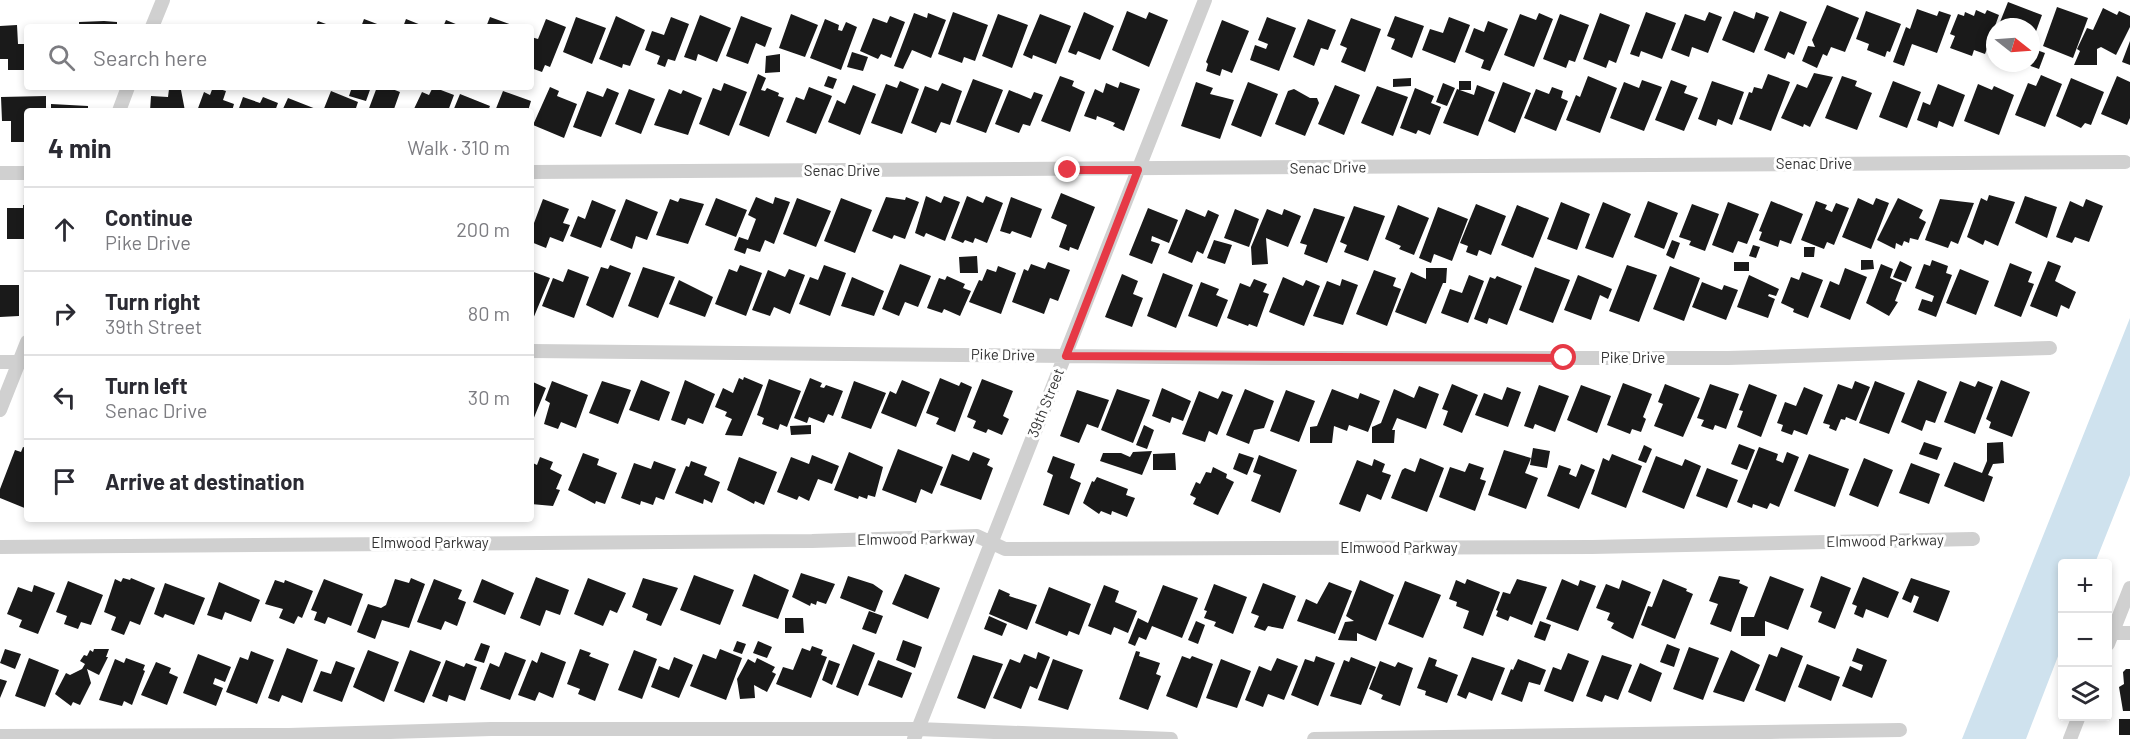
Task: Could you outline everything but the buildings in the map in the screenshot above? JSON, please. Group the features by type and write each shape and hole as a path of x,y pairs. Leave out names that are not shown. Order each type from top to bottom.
{"street":[{"path":"153,24 163,0"},
{"name":"39th Street","path":"916,734 1205,0"},
{"path":"120,108 127,90"},
{"name":"Senac Drive","path":"534,172 1138,170 2125,162"},
{"path":"0,173 24,173"},
{"name":"Pike Drive","path":"534,351 1066,356 1728,358 2050,348"},
{"path":"0,362 23,362 0,410"},
{"name":"Elmwood Parkway","path":"0,547 812,541 977,536 1005,549 1580,547 1973,539"},
{"path":"2112,633 2130,588"},
{"path":"2112,638 2130,633"},
{"path":"2070,739 2077,721"},
{"path":"0,736 289,735 491,729 1171,739"},
{"path":"1314,739 1900,730"}],"water":[{"path":"2130,318 2130,475 2097,559 2058,559 2058,656 2026,739 1962,739"}],"route":[{"path":"1068,170 1138,170 1066,356 1564,358"}]}
